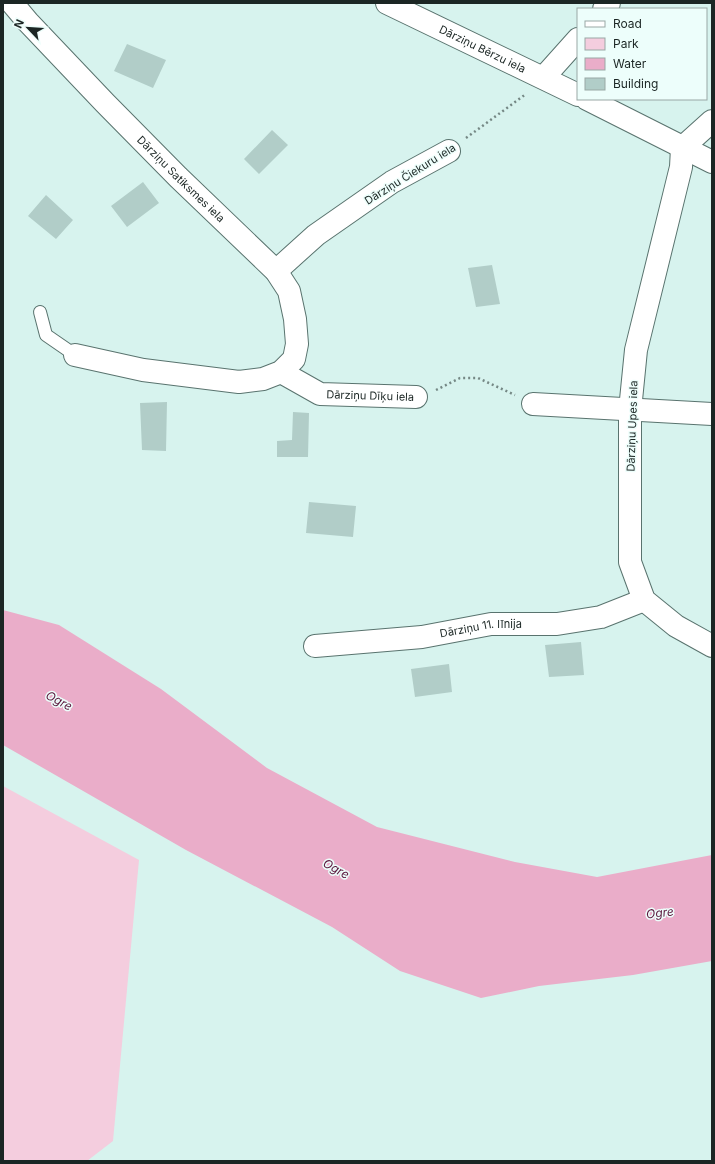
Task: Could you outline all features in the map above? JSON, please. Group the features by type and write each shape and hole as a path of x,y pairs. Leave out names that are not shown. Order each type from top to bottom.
{"street":[{"name":"Dārziņu Satiksmes iela","path":"12,3 28,22 110,108 178,177 276,271 289,291 295,319 297,344 294,359 281,372"},
{"name":"Dārziņu Bērzu iela","path":"387,3 544,77 577,94"},
{"path":"544,77 577,40"},
{"path":"588,100 712,162"},
{"path":"682,148 712,121"},
{"name":"Dārziņu Upes iela","path":"644,600 630,562 630,410 636,350 681,167 682,148"},
{"name":"Dārziņu Čiekuru iela","path":"276,271 316,235 392,182 449,151"},
{"path":"75,355 143,370 239,382 263,379 281,372"},
{"name":"Dārziņu Dīķu iela","path":"281,372 320,394 416,397"},
{"path":"533,404 712,414"},
{"path":"644,600 676,626 712,646"},
{"name":"Dārziņu 11. līnija","path":"315,646 422,637 491,624 558,624 601,617 644,600"}],"lane":[{"path":"40,312 46,335 75,355"}],"path":[{"name":"Dārziņu Čiekuru iela","path":"449,151 522,98 544,77"},
{"name":"Dārziņu Dīķu iela","path":"416,397 438,389 460,378 478,378 533,404"}],"green space":[{"path":"3,786 139,860 113,1141 87,1161 3,1161"}],"water":[{"name":"Ogre","path":"3,610 59,625 161,689 267,768 377,827 515,862 597,877 712,855 712,961 633,975 539,986 481,998 400,971 332,927 186,850 3,745"}],"building":[{"path":"127,44 166,60 153,88 114,71"},
{"path":"272,130 288,145 259,174 244,159"},
{"path":"143,182 159,203 127,227 111,206"},
{"path":"46,195 73,220 56,239 28,216"},
{"path":"492,265 500,304 476,307 468,268"},
{"path":"167,402 166,451 142,450 140,403"},
{"path":"293,412 309,413 308,457 277,457 277,441 292,440"},
{"path":"309,502 356,506 353,537 306,533"},
{"path":"581,642 584,675 549,677 545,645"},
{"path":"449,664 452,692 415,697 411,669"}]}
